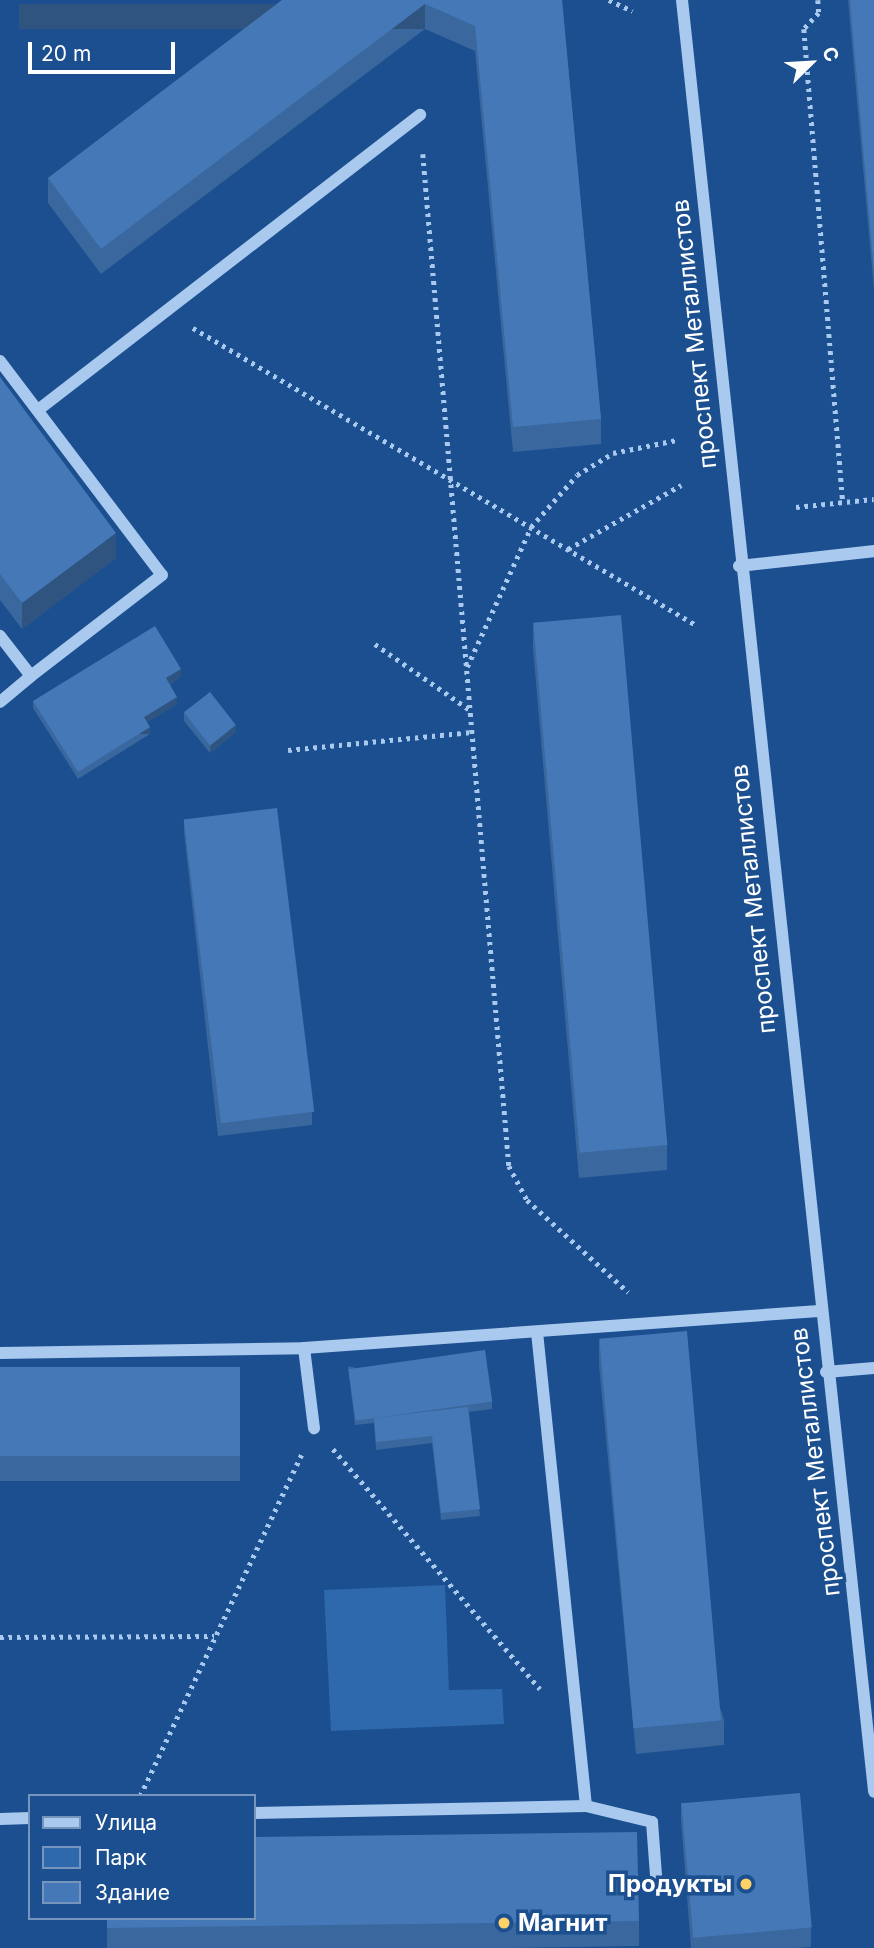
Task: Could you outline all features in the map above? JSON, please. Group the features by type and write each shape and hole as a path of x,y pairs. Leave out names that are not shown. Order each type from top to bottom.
{"street":[{"name":"проспект Металлистов","path":"682,0 739,566 874,1792"},
{"path":"38,410 420,115"},
{"path":"0,361 162,575 0,702"},
{"path":"739,566 874,551"},
{"path":"0,636 31,676"},
{"path":"0,1353 304,1348 819,1311"},
{"path":"537,1333 586,1806"},
{"path":"304,1348 314,1428"},
{"path":"826,1372 874,1368"},
{"path":"256,1813 586,1806 652,1822 656,1889"},
{"path":"0,1819 28,1818"}],"path":[{"path":"609,0 633,11"},
{"path":"818,0 819,13 804,29 842,502"},
{"path":"420,115 470,710 514,1185 663,1324"},
{"path":"165,312 696,625"},
{"path":"467,667 531,527 577,475 604,458 677,440"},
{"path":"568,549 681,485"},
{"path":"796,507 874,499"},
{"path":"375,644 470,710"},
{"path":"288,750 472,732"},
{"path":"141,1794 314,1428 543,1693"},
{"path":"0,1637 214,1636"}],"green space":[{"path":"445,1585 449,1690 502,1689 504,1724 331,1731 324,1590"}],"building":[{"path":"282,0 562,0 601,419 513,427 475,26 425,4 101,249 48,178"},
{"path":"850,0 874,0 874,271"},
{"path":"0,377 116,533 22,603 0,574"},
{"path":"621,615 667,1145 580,1153 533,623"},
{"path":"155,626 181,669 166,678 177,697 144,717 150,727 78,772 33,701"},
{"path":"210,692 236,725 210,745 184,712"},
{"path":"277,808 314,1112 221,1123 184,819"},
{"path":"687,1331 721,1721 633,1728 599,1339"},
{"path":"485,1350 492,1401 356,1421 348,1369"},
{"path":"0,1367 240,1367 240,1456 0,1456"},
{"path":"468,1407 480,1509 441,1513 432,1436 376,1442 374,1418"},
{"name":"Продукты","path":"800,1793 812,1927 693,1938 681,1803"},
{"path":"637,1832 639,1921 107,1928 107,1920 256,1920 256,1837"}],"place":[{"name":"Продукты","path":"746,1884"},
{"name":"Магнит","path":"504,1923"}]}
